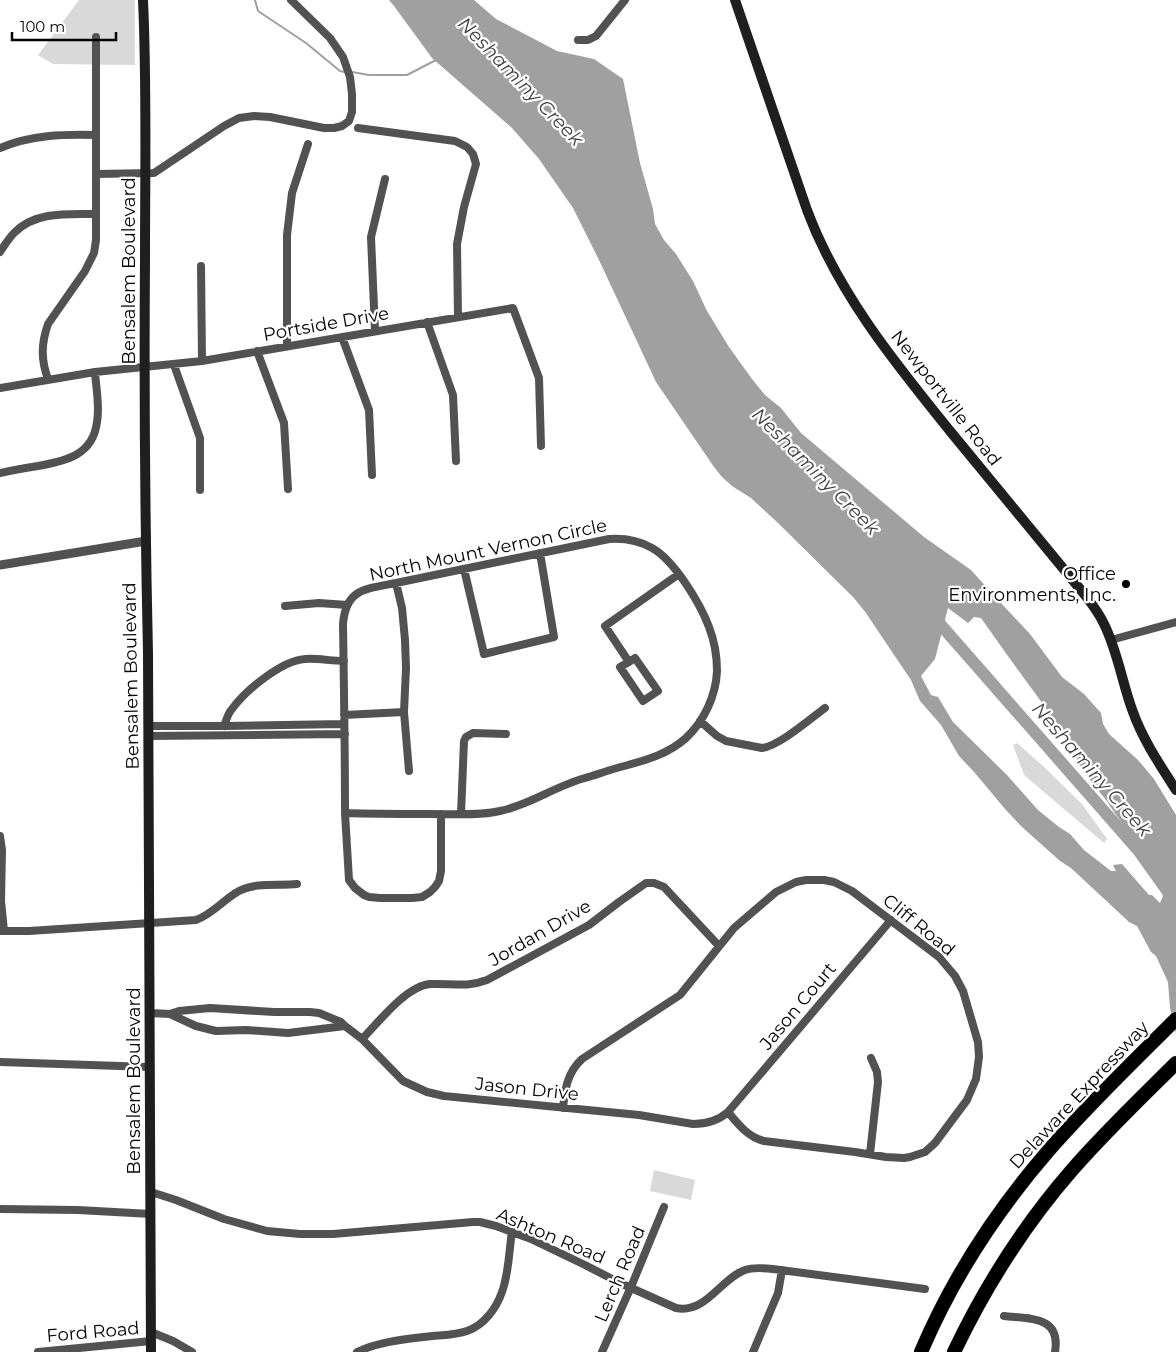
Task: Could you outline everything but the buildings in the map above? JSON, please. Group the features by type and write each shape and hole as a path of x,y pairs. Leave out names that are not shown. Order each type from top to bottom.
{"highway":[{"name":"Delaware Expressway","path":"920,1352 972,1256 1016,1191 1065,1132 1176,1019"},
{"path":"954,1352 998,1272 1040,1210 1088,1152 1176,1063"}],"main road":[{"name":"Bensalem Boulevard","path":"143,0 146,47 145,368 150,923 151,1342"},
{"name":"Newportville Road","path":"735,0 809,216 826,255 872,330 913,385 1094,608 1111,640 1136,721 1152,752 1176,790"}],"street":[{"path":"96,174 154,173 239,118 254,116 270,117 324,128 342,126 348,121 352,112 352,94 350,78 343,57 330,38 291,0"},
{"path":"578,40 588,40 596,36 624,0"},
{"path":"48,379 42,352 48,324 89,264 94,253 96,240 96,37"},
{"path":"358,128 455,141 467,147 474,154 476,164 464,207 457,244 458,317"},
{"path":"0,148 27,139 48,136 96,135"},
{"path":"287,346 287,235 292,193 308,144"},
{"path":"375,331 371,237 386,179"},
{"path":"0,252 13,233 37,218 56,215 96,214"},
{"path":"201,266 202,361"},
{"name":"Portside Drive","path":"0,388 95,372 202,361 512,308 539,378 541,446"},
{"path":"427,322 453,395 456,461"},
{"path":"342,337 369,410 372,475"},
{"path":"257,352 284,423 288,489"},
{"path":"174,365 200,438 200,490"},
{"path":"0,472 59,462 79,454 87,446 92,439 98,416 95,372"},
{"name":"North Mount Vernon Circle","path":"346,606 354,595 359,592 396,583 609,539 632,540 654,548 663,555 679,574 700,607 709,627 717,666 715,687 707,709 700,721 686,738 662,754 573,781 519,806 500,811 461,814 346,813"},
{"path":"0,564 146,541"},
{"path":"464,569 484,654 554,637 540,553"},
{"path":"628,662 605,626 679,574"},
{"path":"396,583 402,608 406,640 404,712 409,772"},
{"path":"285,606 319,603 346,606 343,624 346,813 349,880 355,888 364,896 380,898 422,897 430,892 439,881 441,871 441,814"},
{"path":"1111,640 1176,622"},
{"path":"635,658 658,691 643,702 620,667 628,662 635,658"},
{"path":"224,726 231,710 242,698 263,678 290,662 304,659 344,661"},
{"path":"700,721 717,736 726,740 767,748 825,708"},
{"path":"344,715 404,712"},
{"path":"148,731 224,726 344,724"},
{"path":"148,731 345,734"},
{"path":"461,814 464,741 466,737 473,733 506,734"},
{"path":"0,836 2,850 2,931 196,920 212,912 236,893 252,886 297,884"},
{"name":"Cliff Road","path":"563,1108 567,1081 575,1066 591,1052 680,994 734,928 770,896 796,882 824,880 841,885 852,891 939,958 959,983 978,1042 979,1062 976,1079 967,1100 935,1143 925,1152 910,1157 886,1156 758,1140 747,1133 728,1112"},
{"name":"Jordan Drive","path":"362,1039 414,989 430,984 466,986 487,980 589,925 650,882 658,883 664,887 719,946"},
{"name":"Jason Court","path":"728,1112 891,920"},
{"name":"Jason Drive","path":"150,1013 170,1014 210,1008 310,1012 328,1016 342,1022 362,1039 403,1081 427,1092 444,1096 639,1115 693,1124 715,1120 728,1112"},
{"name":"Jason Drive","path":"170,1014 196,1026 216,1031 246,1030 288,1033 345,1026"},
{"path":"870,1154 878,1082 877,1072 871,1058"},
{"path":"0,1062 150,1066"},
{"name":"Ashton Road","path":"151,1192 224,1219 267,1232 324,1234 480,1222 512,1231 620,1283 683,1310 701,1304 733,1276 751,1268 782,1270 925,1289"},
{"name":"Lerch Road","path":"602,1352 632,1287 664,1207"},
{"path":"0,1209 78,1210 151,1214"},
{"path":"357,1352 393,1341 462,1333 480,1324 493,1310 502,1292 506,1280 512,1231"},
{"path":"752,1352 778,1294 782,1270"},
{"path":"1004,1316 1046,1322 1056,1337 1055,1352"},
{"path":"151,1342 192,1352"},
{"name":"Ford Road","path":"38,1352 151,1342"}],"shaded area":[{"path":"79,0 135,0 135,65 53,64 38,55"},
{"path":"1017,743 1082,804 1107,839 1104,843 1024,775 1013,745"},
{"path":"654,1170 695,1180 691,1200 650,1191"}],"water":[{"path":"389,0 474,0 496,19 557,51 594,59 623,79 640,163 653,209 655,224 693,281 707,311 729,347 752,379 765,395 781,408 801,433 924,537 971,570 1030,634 1062,677 1084,694 1101,713 1103,724 1109,734 1138,760 1154,779 1176,815 1176,1034 1170,1008 1168,982 1156,956 1151,952 1137,926 1129,922 1071,868 1060,861 1005,809 959,756 941,725 920,701 911,680 854,598 751,498 722,477 656,382 573,208 539,159 512,128 432,58","holes":["948,608 968,623 974,617 981,618 1077,751 1075,755 1083,771 1149,860 1163,896 1160,903 1152,895 1149,895 1122,864 1113,865 1116,871 1111,871 1084,850 1070,834 1038,810 1007,775 953,722 938,697 931,695 921,676 935,659"]}],"waterway":[{"path":"255,0 258,11 306,43 340,71 344,72"},
{"path":"352,72 369,75 407,75 436,60"},
{"name":"Neshaminy Creek","path":"933,616 1138,850 1176,903"}],"place":[{"name":"Office Environments, Inc.","path":"1126,584"}]}
